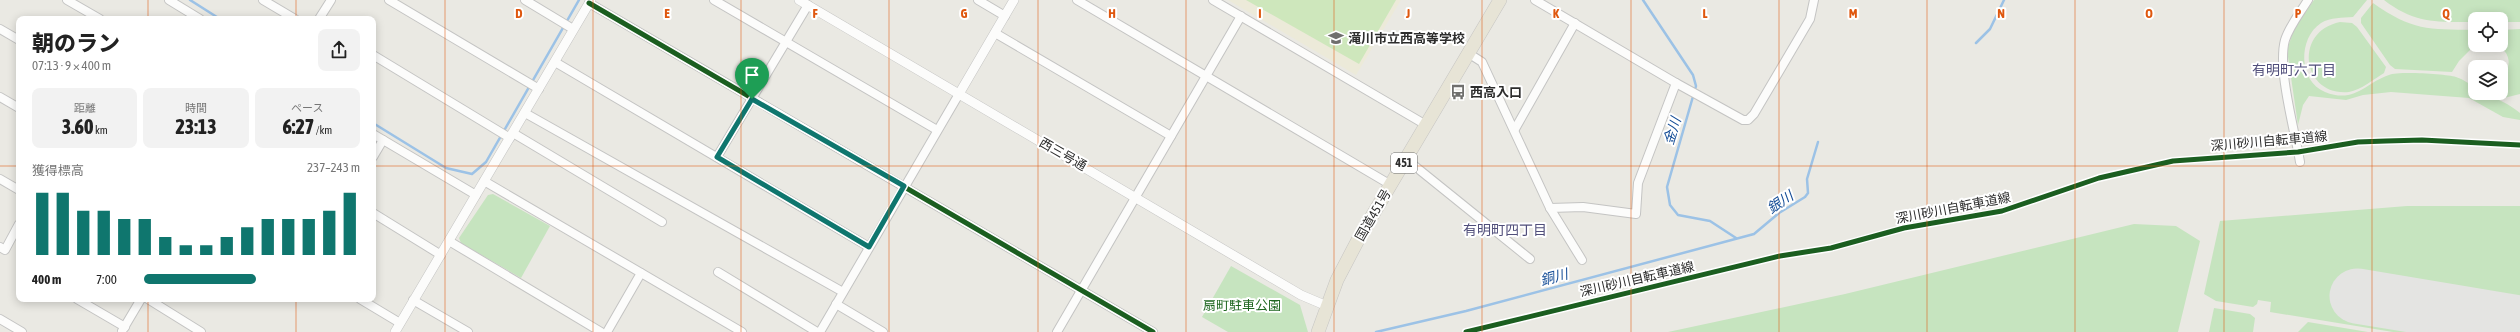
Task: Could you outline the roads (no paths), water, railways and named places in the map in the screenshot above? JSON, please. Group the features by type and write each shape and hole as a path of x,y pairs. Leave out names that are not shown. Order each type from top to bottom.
{"highway":[{"name":"国道451号","path":"1318,332 1327,306 1359,238 1500,0"}],"street":[{"path":"67,0 95,16"},
{"path":"169,0 195,16"},
{"path":"262,0 290,16"},
{"path":"321,16 331,0"},
{"path":"389,0 539,89"},
{"path":"525,0 574,29"},
{"path":"714,0 937,130"},
{"name":"西三号通","path":"799,0 1301,295 1327,306"},
{"path":"978,0 1005,16"},
{"path":"718,272 818,332 836,304 1014,0"},
{"path":"1077,0 1391,185"},
{"path":"1213,0 1426,125"},
{"path":"1535,0 1737,118 1748,120 1754,114 1810,19 1814,0"},
{"path":"2300,162 2284,72 2284,48 2291,27 2308,0"},
{"path":"395,332 590,1 752,99 1153,332"},
{"path":"717,157 808,5"},
{"path":"1057,332 1241,16"},
{"path":"1515,129 1576,23"},
{"path":"0,29 16,38"},
{"path":"995,33 1171,136"},
{"path":"1468,53 1482,62 1515,129 1550,208 1582,260"},
{"path":"376,57 662,222"},
{"path":"555,62 869,247"},
{"path":"1550,208 1583,207 1636,214 1638,183 1676,83"},
{"path":"0,97 16,106"},
{"path":"525,113 843,292"},
{"path":"376,136 476,195"},
{"path":"376,152 383,140"},
{"path":"1406,159 1530,259"},
{"path":"0,179 16,188"},
{"path":"484,181 742,332"},
{"path":"376,215 441,254"},
{"path":"0,247 4,250 16,229"},
{"path":"449,241 601,332"},
{"path":"607,332 641,273"},
{"path":"413,300 468,332"},
{"path":"81,302 123,330 139,302"},
{"path":"153,302 201,332"},
{"path":"365,302 400,323"},
{"path":"836,304 883,332"},
{"path":"0,319 22,332"}],"waterway":[{"path":"190,0 215,16"},
{"path":"376,125 446,168 472,174 486,162 579,0"},
{"name":"金川","path":"1643,0 1693,75 1696,86 1667,187 1670,205 1678,215 1710,221 1736,238"},
{"name":"銀川","path":"1976,43 1990,29 2004,0"},
{"name":"銅川","path":"1376,332 1466,311 1754,234 1779,213 1805,197 1808,193 1807,179 1818,142"}],"place":[{"name":"滝川市立西高等学校","path":"1336,38"},
{"name":"西高入口","path":"1458,92"}],"district":[{"name":"有明町六丁目","path":"2294,70"},
{"name":"有明町四丁目","path":"1505,230"}],"park label":[{"name":"扇町駐車公園","path":"1242,305"}]}
